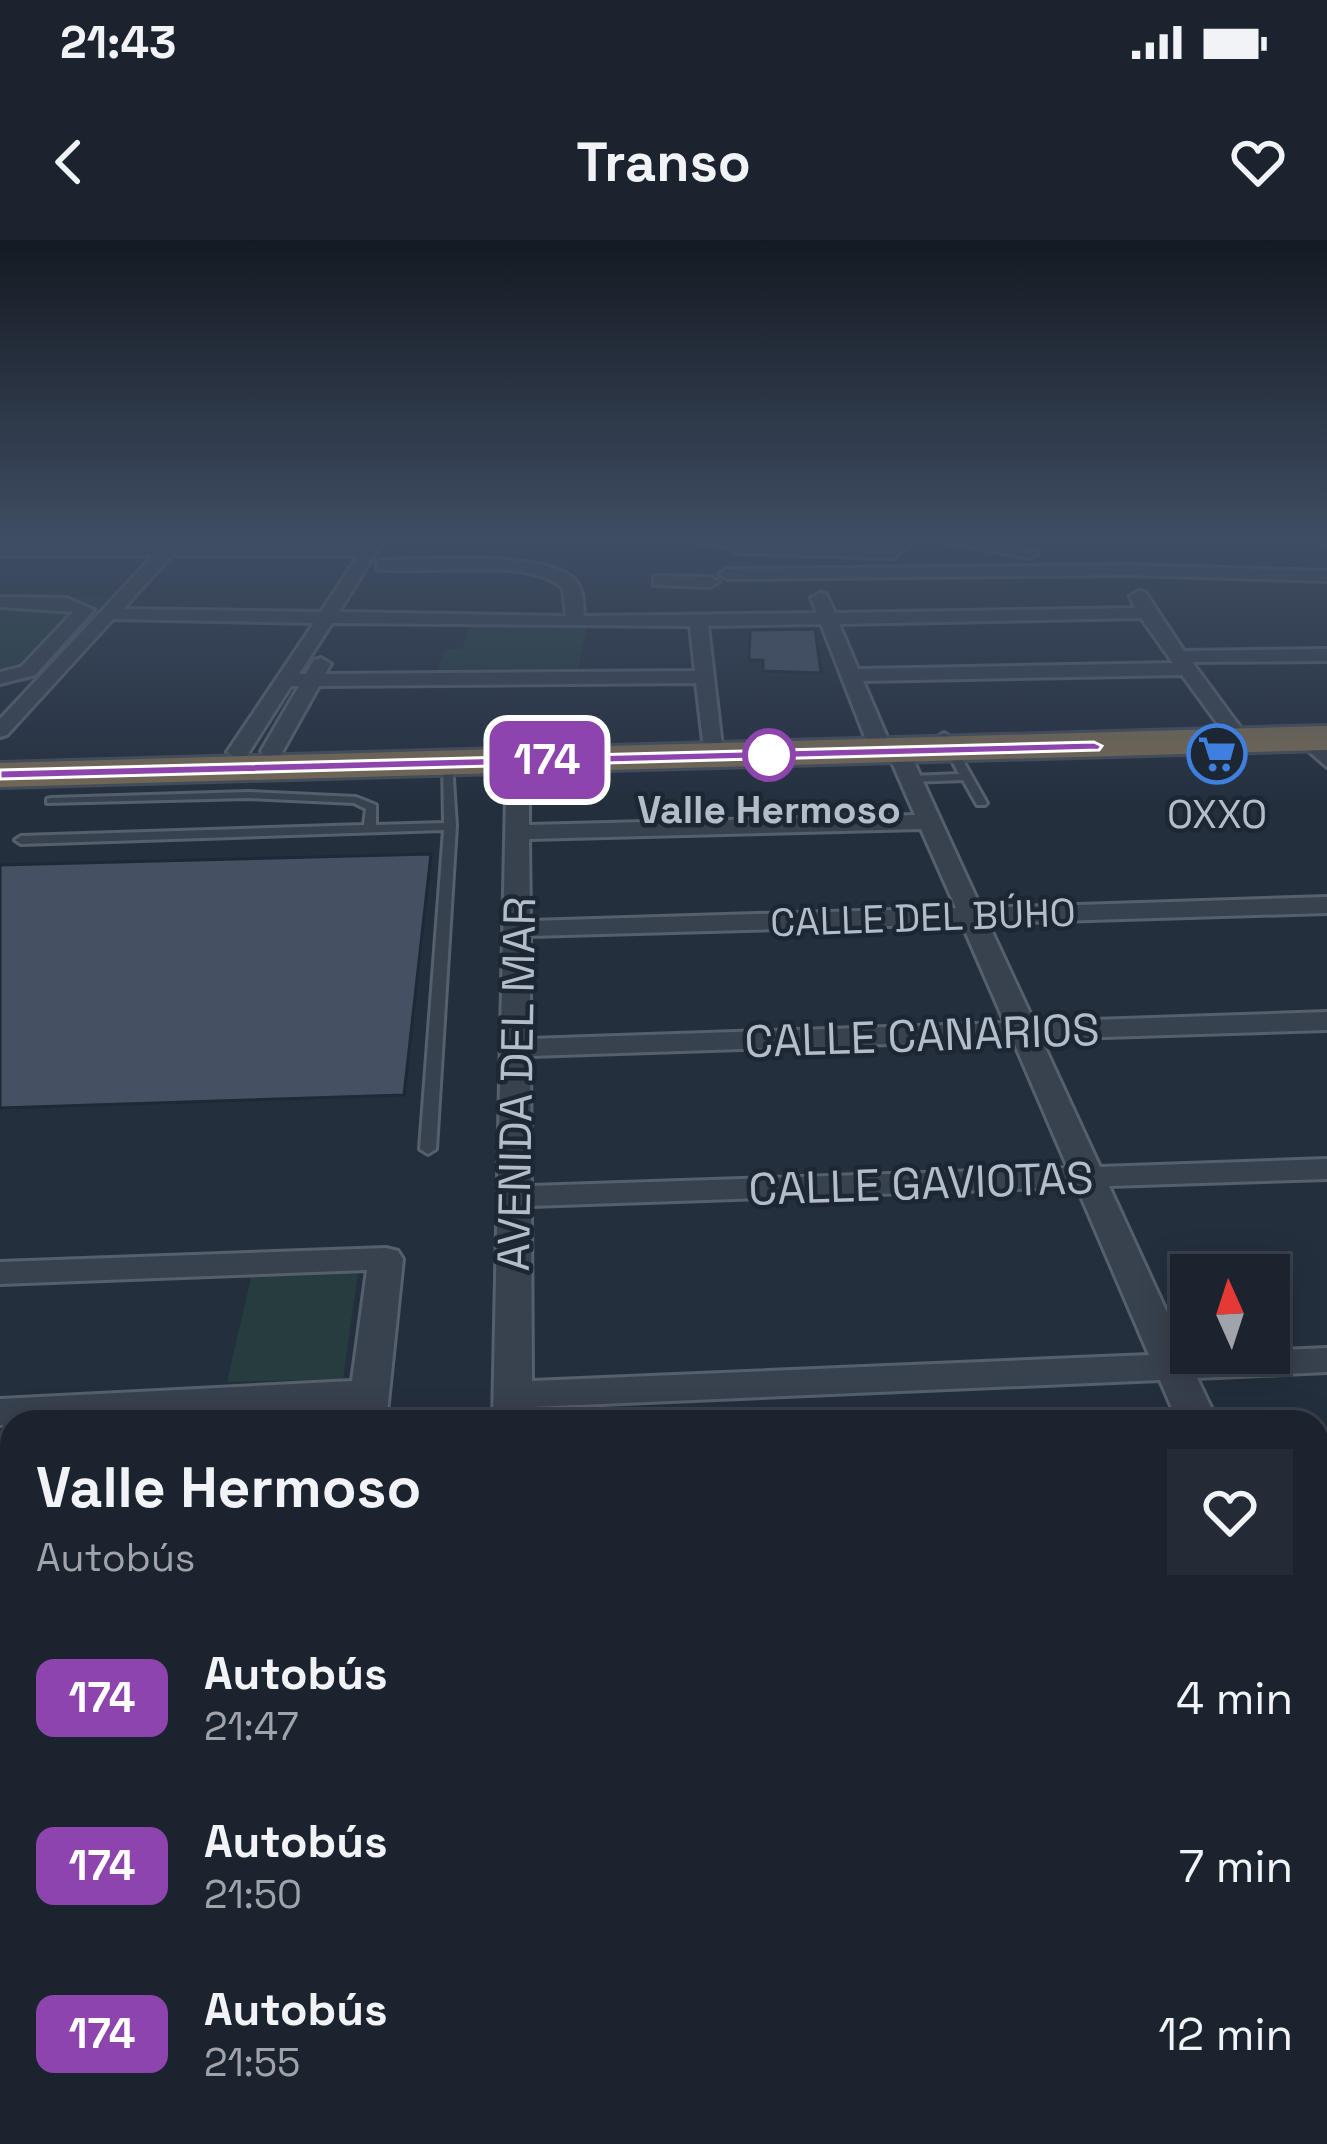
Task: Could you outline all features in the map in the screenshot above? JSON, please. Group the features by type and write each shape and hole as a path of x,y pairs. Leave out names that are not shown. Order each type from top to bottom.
{"highway":[{"path":"954,754 1230,728 1324,742"},
{"path":"0,775 447,763 518,753 714,741 895,756"},
{"path":"0,758 255,752 895,756 1324,742"}],"street":[{"path":"0,678 28,671 68,628"},
{"path":"0,731 95,628"},
{"path":"255,752 284,680 317,628"},
{"path":"255,752 312,680 341,628"},
{"path":"704,628 714,741"},
{"path":"830,628 848,675 931,822 1170,1359"},
{"path":"1156,628 1230,728"},
{"path":"848,675 1327,655"},
{"path":"284,680 706,676"},
{"path":"0,705 23,705"},
{"name":"AVENIDA DEL MAR","path":"513,1408 518,753"},
{"path":"518,832 931,822"},
{"name":"CALLE DEL BÚHO","path":"518,929 1327,905"},
{"name":"CALLE CANARIOS","path":"517,1048 1327,1021"},
{"name":"CALLE GAVIOTAS","path":"514,1197 1327,1169"},
{"path":"0,1273 386,1258 368,1407 147,1410"},
{"path":"1290,1361 1327,1360"},
{"path":"513,1408 1170,1366"},
{"path":"1177,1374 1193,1410"}],"lane":[{"path":"954,754 981,803"},
{"path":"428,1149 450,826 447,763"},
{"path":"51,801 270,795 356,800 372,806 370,828"},
{"path":"141,836 157,797"},
{"path":"21,840 450,826"}],"green space":[{"path":"0,628 83,628 31,682 0,682"},
{"path":"469,628 587,628 577,675 436,673 445,649 462,649"},
{"path":"359,1266 343,1379 227,1382 253,1269"}],"building":[{"path":"815,629 821,673 763,671 763,660 749,660 750,630"},
{"path":"431,854 404,1095 0,1108 0,865"}],"bus line":[{"name":"174","path":"0,775 1094,746"}],"place":[{"name":"OXXO","path":"1217,754"},
{"name":"Valle Hermoso","path":"769,755"}]}
